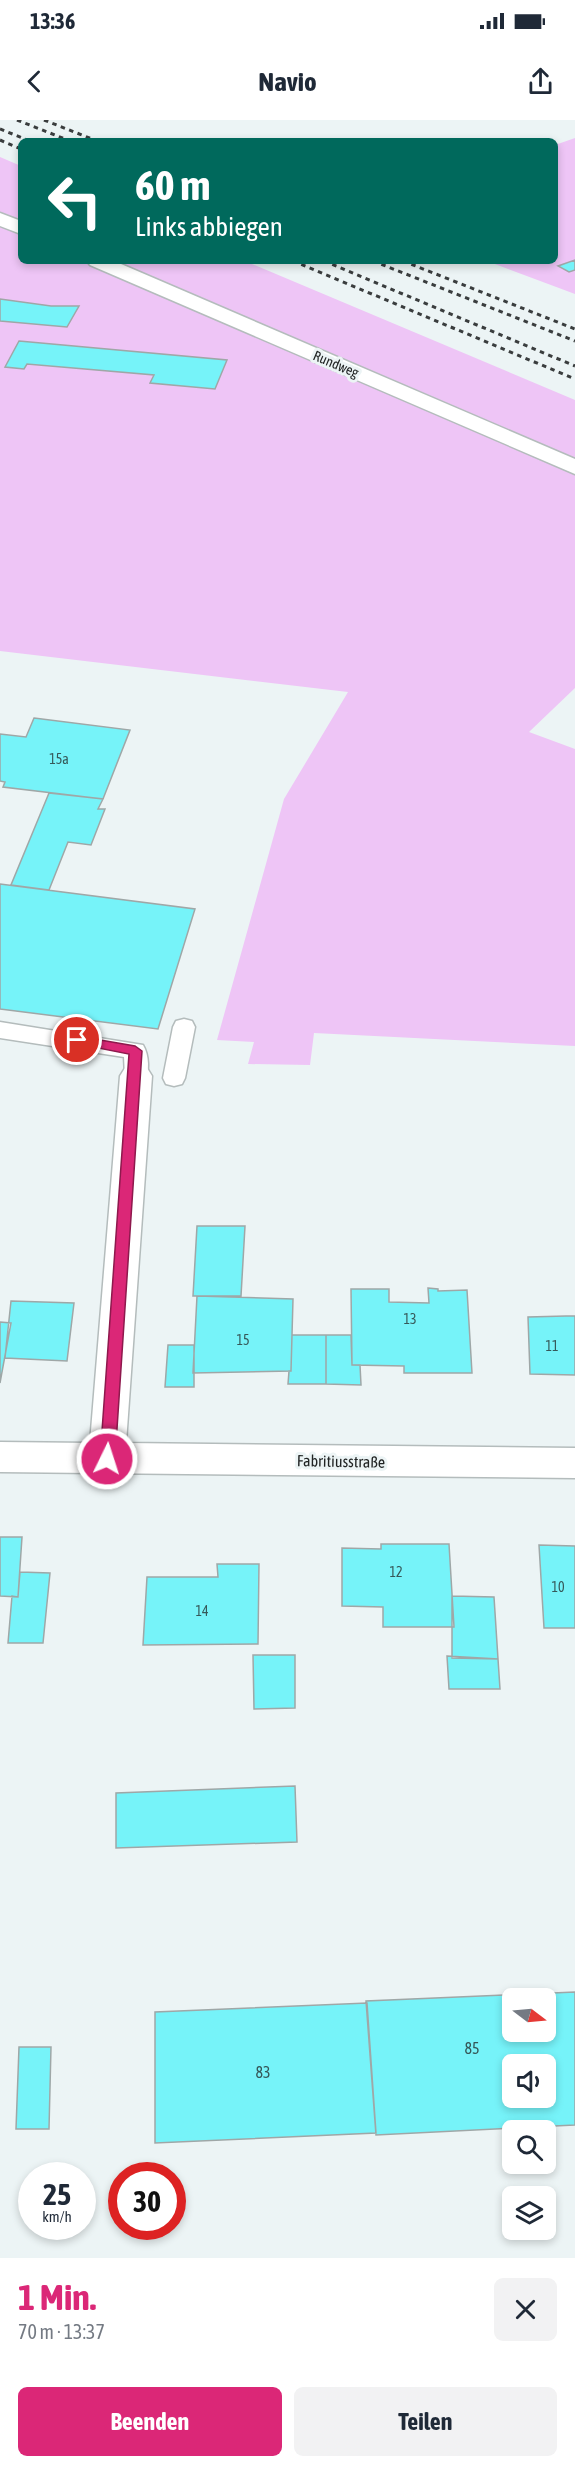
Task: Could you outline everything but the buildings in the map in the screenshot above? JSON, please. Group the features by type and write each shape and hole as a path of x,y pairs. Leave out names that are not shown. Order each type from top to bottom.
{"street":[{"path":"0,219 18,227"},
{"name":"Rundweg","path":"104,264 575,467"},
{"path":"107,1459 136,1076"},
{"name":"Fabritiusstraße","path":"0,1457 575,1463"}],"lane":[{"path":"174,1078 184,1027"},
{"path":"0,1030 135,1051 136,1076"}],"shaded area":[{"path":"575,138 575,294 495,264 558,264 558,144"},
{"path":"0,157 18,165 18,264 252,264 575,400 575,688 529,732 575,749 575,1046 314,1033 310,1065 248,1064 254,1042 217,1040 284,799 348,692 0,651"}],"railway":[{"path":"17,120 62,138"},
{"path":"44,120 89,138"},
{"path":"0,129 22,138"},
{"path":"0,140 18,148"},
{"path":"300,264 575,379"},
{"path":"331,264 575,366"},
{"path":"381,264 575,341"},
{"path":"411,264 575,329"}],"route":[{"path":"77,1040 135,1051 136,1076 107,1459"}]}
